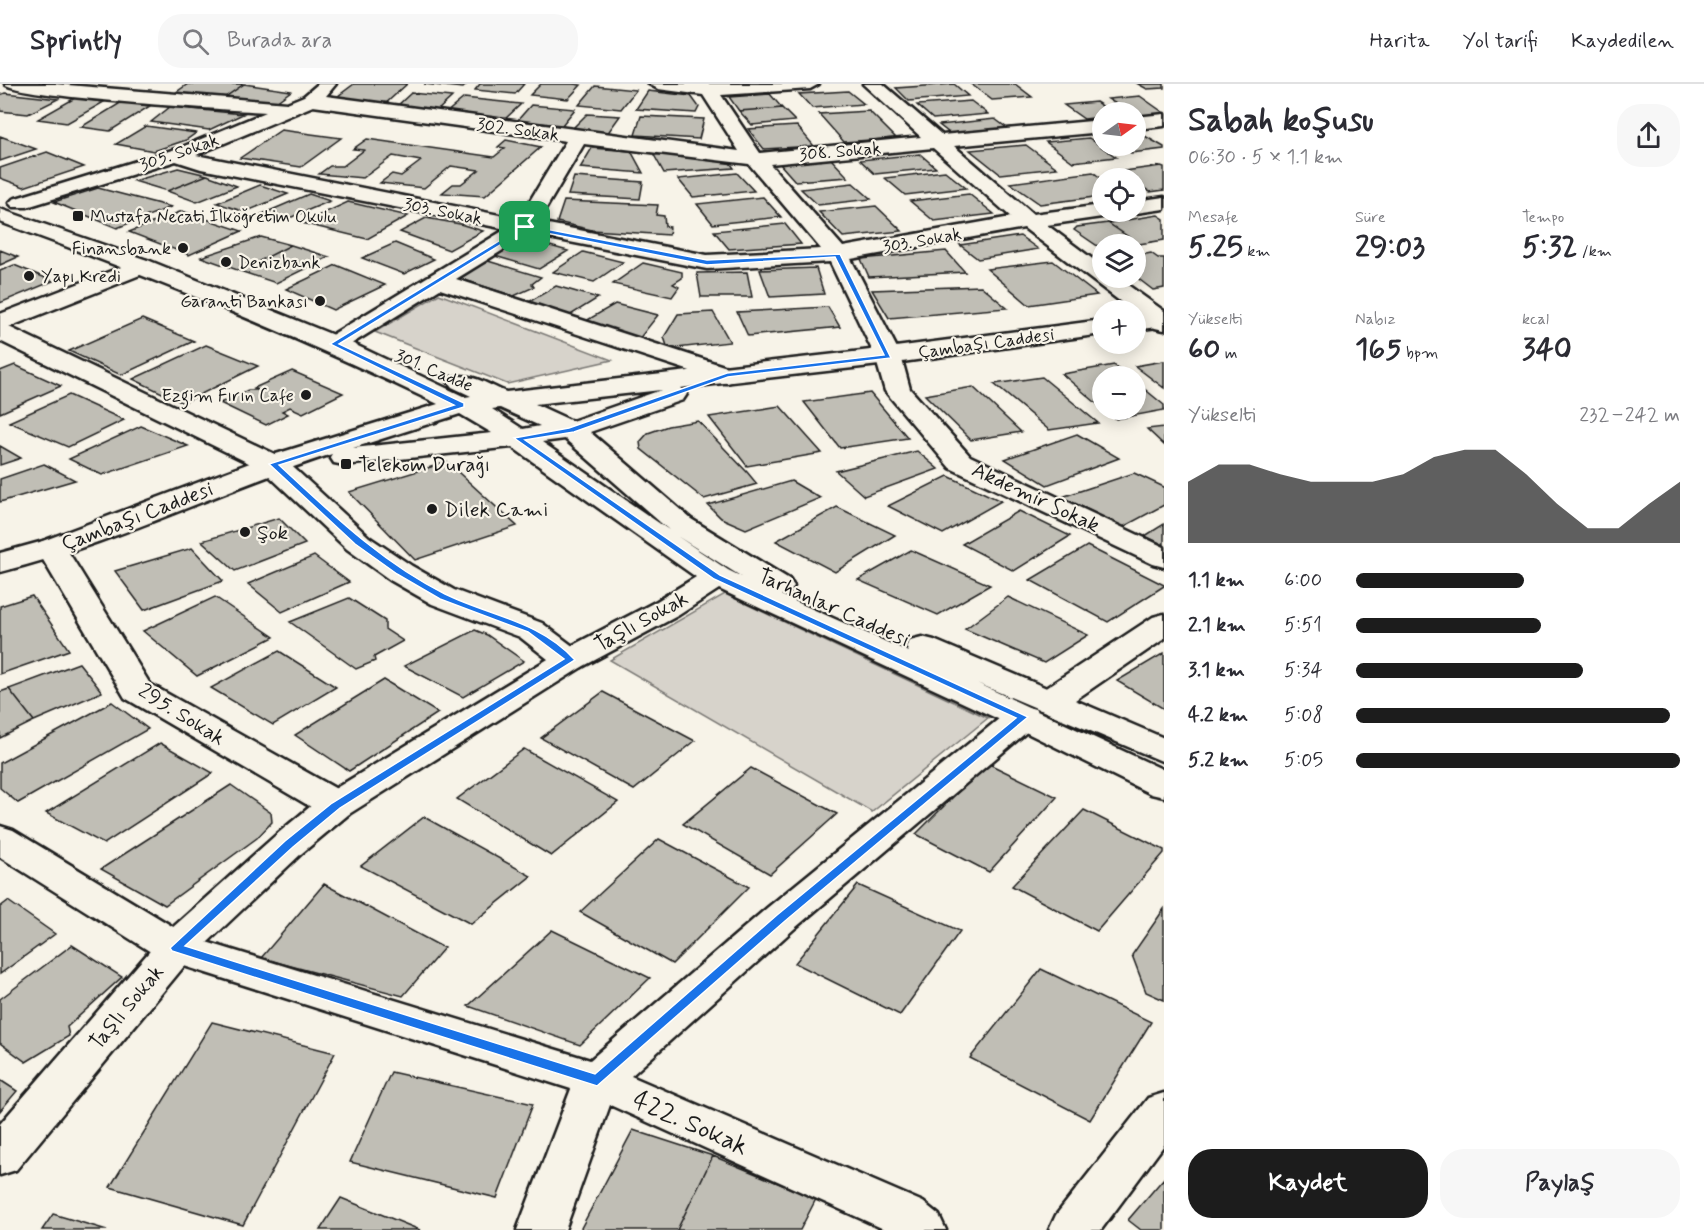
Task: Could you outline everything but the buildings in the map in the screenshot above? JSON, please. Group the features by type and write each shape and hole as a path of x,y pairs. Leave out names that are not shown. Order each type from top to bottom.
{"street":[{"path":"14,84 67,91 292,109"},
{"name":"305. Sokak","path":"7,205 176,155 292,109 311,100 330,84"},
{"path":"658,84 705,87 810,84"},
{"path":"872,84 1028,221 1092,269"},
{"name":"Akdemir Sokak","path":"705,87 755,159 838,255 888,356 898,391 960,462 1164,558"},
{"name":"302. Sokak","path":"311,100 578,137 525,227 340,339"},
{"path":"1146,122 1164,120"},
{"name":"308. Sokak","path":"578,137 755,159 1092,127"},
{"name":"303. Sokak","path":"176,155 201,163 707,262 838,255 1028,221 1092,212"},
{"path":"1146,206 1164,203"},
{"name":"301. Cadde","path":"7,205 142,266 501,398"},
{"name":"301. Cadde","path":"7,205 340,339 461,405"},
{"path":"0,322 142,266"},
{"path":"439,281 727,375"},
{"path":"1118,288 1163,320"},
{"path":"1146,322 1163,320"},
{"name":"Çambaşı Caddesi","path":"0,563 51,548 273,464 461,405 501,398 888,356 1092,328"},
{"path":"0,332 273,464 358,543 401,573 443,597 531,630 570,660"},
{"name":"Çambaşı Caddesi","path":"273,464 518,438 571,430 727,375"},
{"name":"Tarhanlar Caddesi","path":"501,398 571,430 681,525 774,584 1037,709 1164,785"},
{"name":"Tarhanlar Caddesi","path":"461,405 489,418 717,577 1037,709 1164,751"},
{"name":"295. Sokak","path":"51,548 137,691 336,806"},
{"name":"Taşlı Sokak","path":"0,1156 176,948 289,844 336,806 570,660 668,608 717,577"},
{"path":"540,1230 597,1080 781,918 1037,709 1164,624"},
{"name":"422. Sokak","path":"9,854 176,948 597,1080 906,1217 922,1230"},
{"path":"1073,1230 1164,1111"}],"shaded area":[{"path":"439,294 612,360 507,384 375,332"},
{"path":"725,594 988,718 872,812 610,660"}],"place":[{"name":"Mustafa Necati İlköğretim Okulu","path":"78,216"},
{"name":"Finansbank","path":"183,248"},
{"name":"Denizbank","path":"226,262"},
{"name":"Yapı Kredi","path":"29,276"},
{"name":"Garanti Bankası","path":"320,301"},
{"name":"Ezgim Fırın Cafe","path":"306,395"},
{"name":"Telekom Durağı","path":"346,464"},
{"name":"Dilek Cami","path":"432,509"},
{"name":"Şok","path":"245,532"}],"route":[{"path":"525,227 707,262 838,255 888,356 727,375 571,430 518,438 717,577 1023,717 781,918 597,1080 176,948 289,844 336,806 570,660 531,630 443,597 401,573 358,543 273,464 461,405 333,344 525,227"}]}
